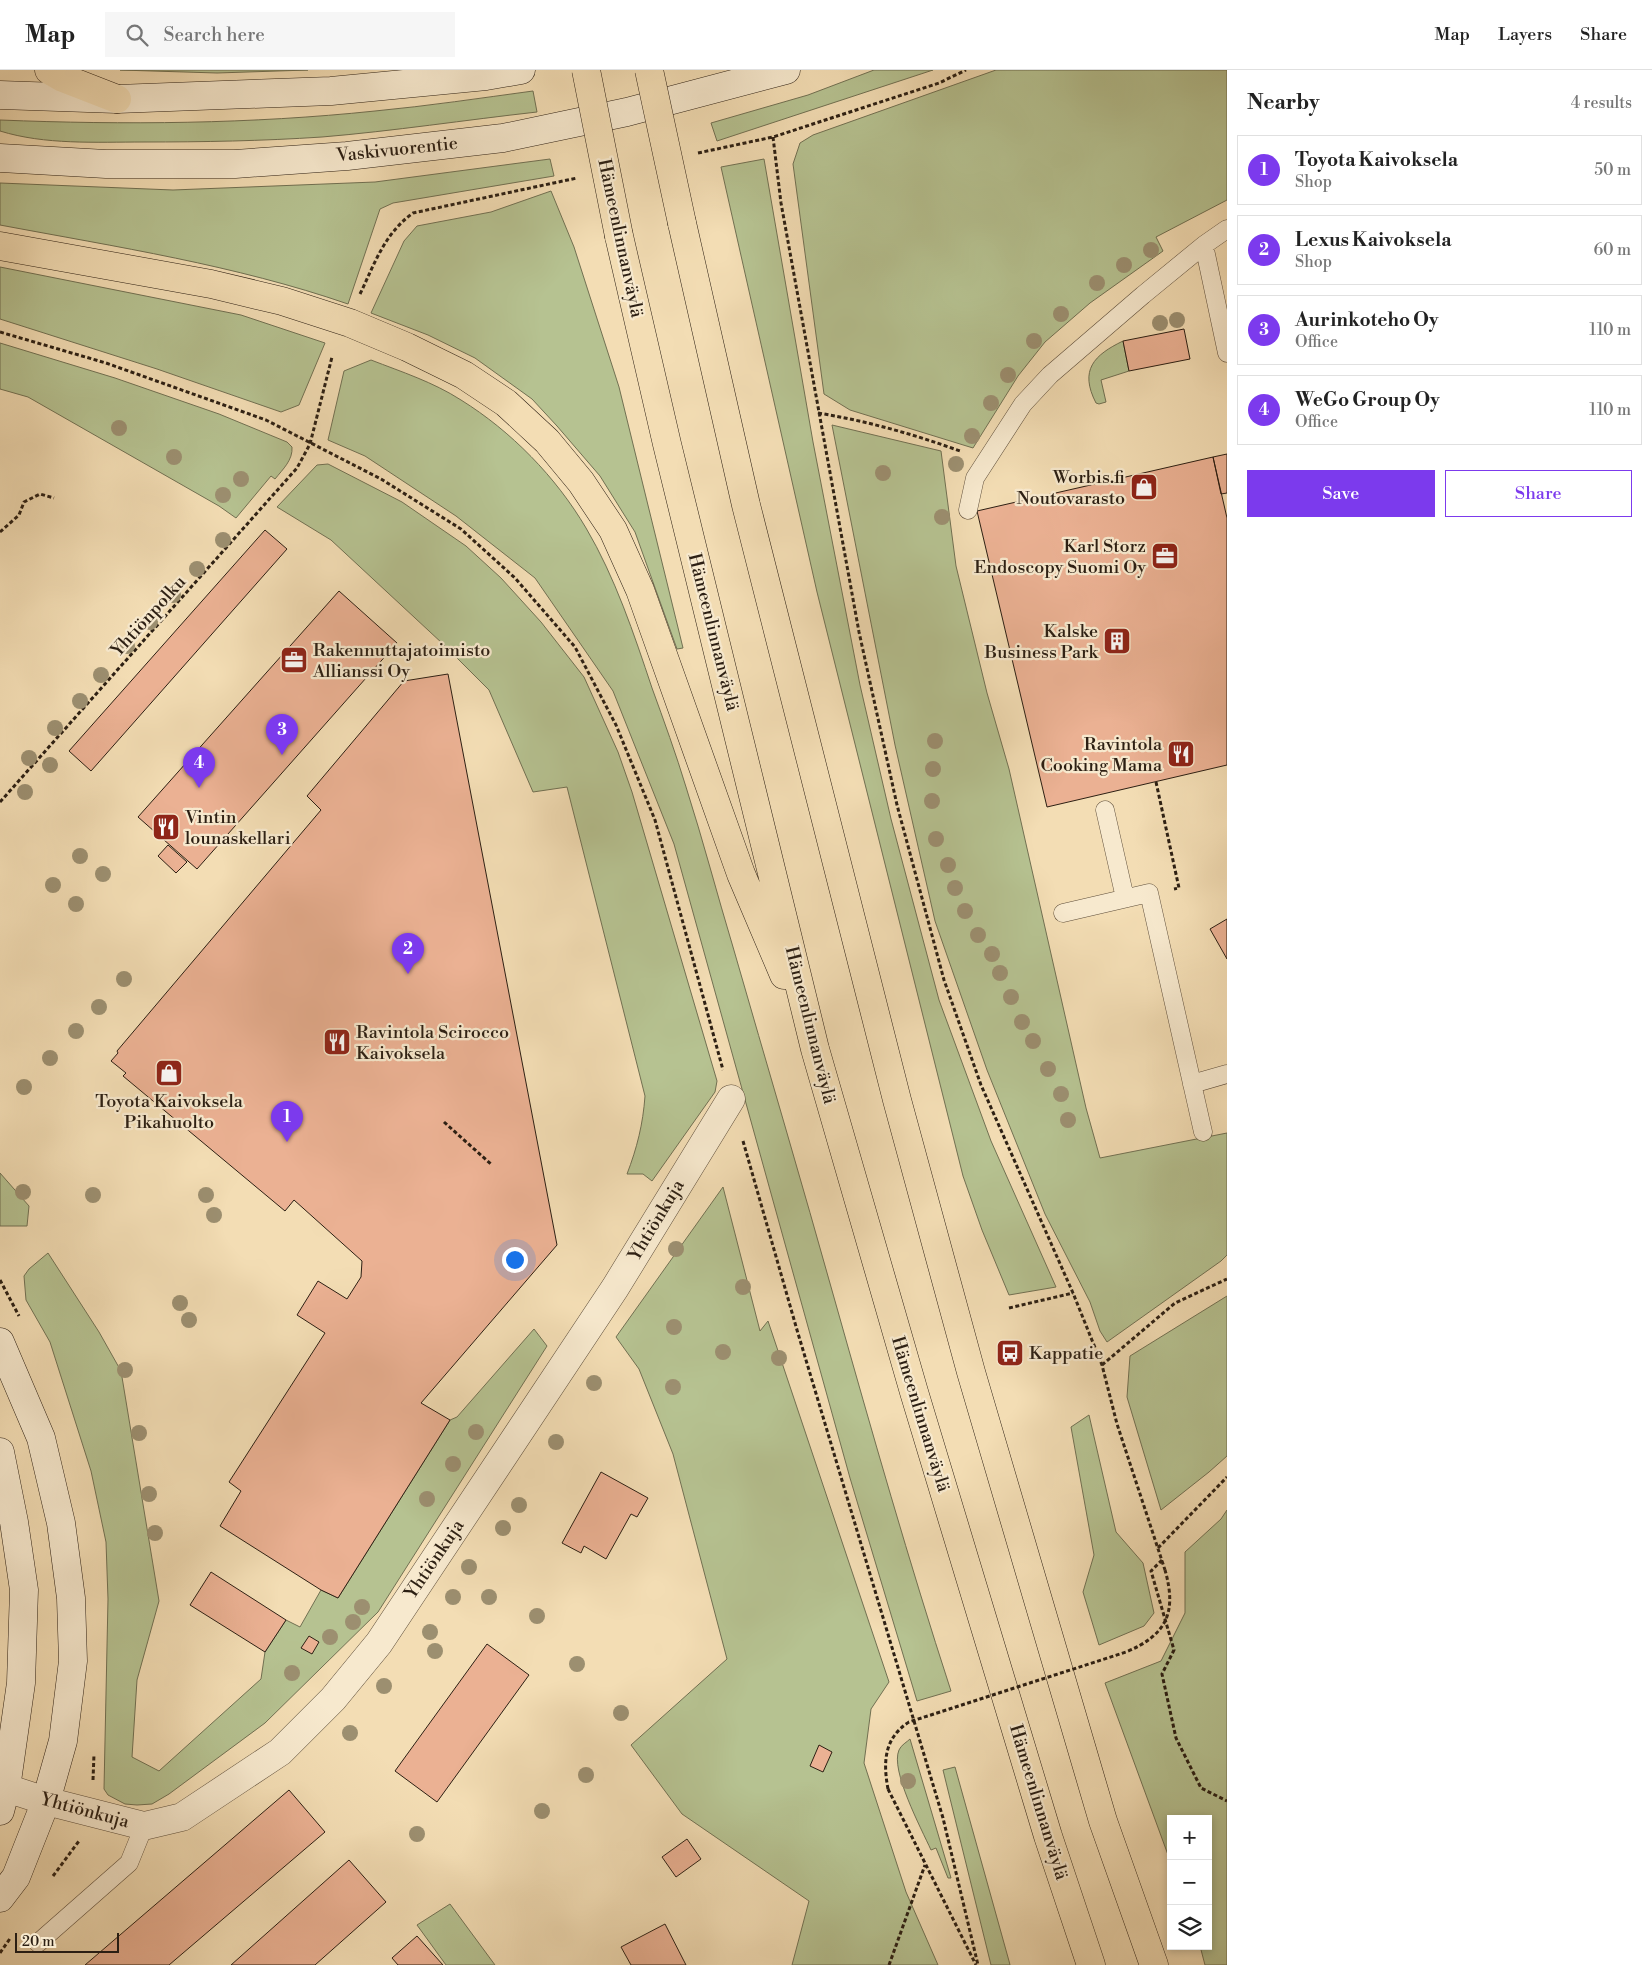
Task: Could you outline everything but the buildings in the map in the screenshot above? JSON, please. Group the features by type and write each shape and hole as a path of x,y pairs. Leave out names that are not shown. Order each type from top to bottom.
{"highway":[{"path":"49,70 64,78 118,99"},
{"name":"Hämeenlinnanväylä","path":"586,70 619,236 667,444 816,1049 914,1392 1048,1836 1091,1965"},
{"path":"649,70 748,515 892,1081 966,1354 1103,1821 1154,1965"},
{"path":"0,246 211,284 282,301 350,324 408,347 464,375 506,403 547,441 582,482 613,530 640,590 741,874 816,1049"}],"main road":[{"path":"0,95 118,99 331,91 486,76 520,70"},
{"name":"Vaskivuorentie","path":"0,158 106,164 236,164 376,152 503,138 627,112 786,70"},
{"name":"Yhtiönkuja","path":"3,1799 46,1801 144,1826 182,1817 280,1752 334,1699 379,1642 615,1288 731,1099"},
{"path":"0,1898 16,1877 46,1801 63,1741 73,1661 71,1598 61,1523 41,1438 2,1352"},
{"path":"0,1452 14,1522 24,1590 21,1683 3,1799"}],"lane":[{"path":"968,510 976,478 1024,404 1050,375 1143,295 1204,245 1227,229"},
{"path":"1204,245 1227,353"},
{"path":"1105,810 1125,898"},
{"path":"1063,913 1149,893 1203,1132"},
{"path":"1192,1084 1227,1074"},
{"path":"38,1943 129,1863 144,1826"}],"path":[{"path":"695,153 773,136 939,82 966,70"},
{"path":"773,136 781,203 818,413 867,671 897,805 944,980 981,1085 1073,1293 1102,1365 1118,1424 1165,1570 1171,1602 1165,1623 1155,1636 1139,1646 1126,1652 909,1722 895,1733 886,1750 885,1774 888,1789 976,1965"},
{"path":"358,298 386,240 401,222 413,213 578,178"},
{"path":"0,332 106,363 266,420 310,444"},
{"name":"Yhtiönpolku","path":"0,802 298,468 310,444 332,357"},
{"path":"818,413 860,420 924,438 986,462"},
{"path":"0,532 19,515 24,502 40,494 54,498"},
{"path":"1156,782 1174,864"},
{"path":"444,1122 492,1165"},
{"path":"1102,1365 1176,1303 1227,1278"},
{"path":"1009,1308 1073,1293"},
{"path":"1158,1548 1227,1477"},
{"path":"1162,1560 1151,1571 1174,1650 1162,1674 1176,1738 1202,1788 1227,1800"},
{"path":"889,1965 926,1864"}],"green space":[{"path":"120,70 308,70 217,73"},
{"path":"874,70 933,70 717,141 711,123 808,95"},
{"path":"996,70 1227,70 1227,200 1156,237 1163,251 1090,303 1045,342 1018,376 973,448 850,410 824,394 793,164 800,143 813,135"},
{"path":"533,91 537,112 322,137 188,142 89,142 35,139 0,131 0,120 141,123 282,119 395,109"},
{"path":"550,159 554,176 393,203 380,209 348,304 262,278 175,258 0,225 0,183 173,190 375,182"},
{"path":"764,159 813,442 860,685 891,819 939,1000 991,1141 1056,1287 1009,1295 982,1230 963,1176 817,592 721,167"},
{"path":"551,191 574,247 619,387 683,648 677,649 635,532 600,476 532,399 475,358 428,335 371,313 404,241 417,226 491,212"},
{"path":"0,267 241,315 325,343 299,405 281,412 157,369 0,319"},
{"path":"1123,341 1129,371 1101,380 1106,402 1096,403 1089,381 1092,365 1104,352"},
{"path":"0,343 115,378 219,414 287,442 292,447 291,456 275,479 271,476 236,518 219,506 28,397 0,389"},
{"path":"371,360 417,378 450,394 479,412 515,441 546,473 574,509 586,528 615,586 674,750 692,807 891,1497 951,1691 917,1701 850,1478 674,844 613,691 535,578 456,516 365,456 328,440 344,371"},
{"path":"832,425 941,451 956,566 987,693 1009,769 1086,1108 1100,1158 1227,1133 1227,1255 1107,1342 1100,1331 1090,1302 1045,1214 987,1070 935,921 895,745"},
{"path":"328,464 402,502 466,546 501,578 541,622 584,677 618,752 632,792 717,1081 715,1092 652,1181 643,1174 627,1174 639,1136 645,1096 567,787 533,792 489,690 443,644 331,540 277,507 317,465"},
{"path":"0,1173 29,1206 27,1226 0,1226"},
{"path":"723,1187 760,1331 768,1321 889,1682 871,1709 864,1763 906,1892 938,1965 792,1965 809,1901 682,1814 631,1745 727,1659 673,1454 639,1369 616,1337"},
{"path":"48,1253 99,1332 121,1371 159,1601 137,1680 132,1757 159,1771 261,1679 265,1652 286,1620 300,1627 321,1590 338,1598 450,1420 457,1417 534,1329 547,1346 378,1612 265,1723 169,1794 152,1804 125,1804 108,1795 104,1789 108,1599 106,1542 91,1471 50,1342 26,1300 24,1276 29,1269"},
{"path":"1227,1296 1227,1456 1161,1510 1127,1397 1130,1356"},
{"path":"1089,1415 1116,1532 1143,1563 1154,1613 1144,1626 1099,1645 1083,1592 1094,1555 1071,1427"},
{"path":"1227,1510 1227,1965 1205,1965 1201,1950 1212,1950 1212,1815 1167,1815 1167,1852 1105,1683 1161,1661 1185,1613 1185,1552 1221,1519"},
{"path":"910,1739 951,1878 948,1878 936,1848 931,1850 903,1785 897,1759 900,1748"},
{"path":"955,1767 1010,1965 991,1965 943,1770"},
{"path":"450,1904 495,1965 446,1965 417,1925"}],"place":[{"name":"Worbis.fi Noutovarasto","path":"1144,487"},
{"name":"Karl Storz Endoscopy Suomi Oy","path":"1165,556"},
{"name":"Kalske Business Park","path":"1117,641"},
{"name":"Rakennuttajatoimisto Allianssi Oy","path":"294,660"},
{"name":"Ravintola Cooking Mama","path":"1181,754"},
{"name":"Aurinkoteho Oy","path":"282,755"},
{"name":"WeGo Group Oy","path":"199,788"},
{"name":"Vintin lounaskellari","path":"166,827"},
{"name":"Lexus Kaivoksela","path":"408,974"},
{"name":"Ravintola Scirocco Kaivoksela","path":"337,1042"},
{"name":"Toyota Kaivoksela Pikahuolto","path":"169,1073"},
{"name":"Toyota Kaivoksela","path":"287,1142"},
{"name":"Kappatie","path":"1010,1353"}]}
